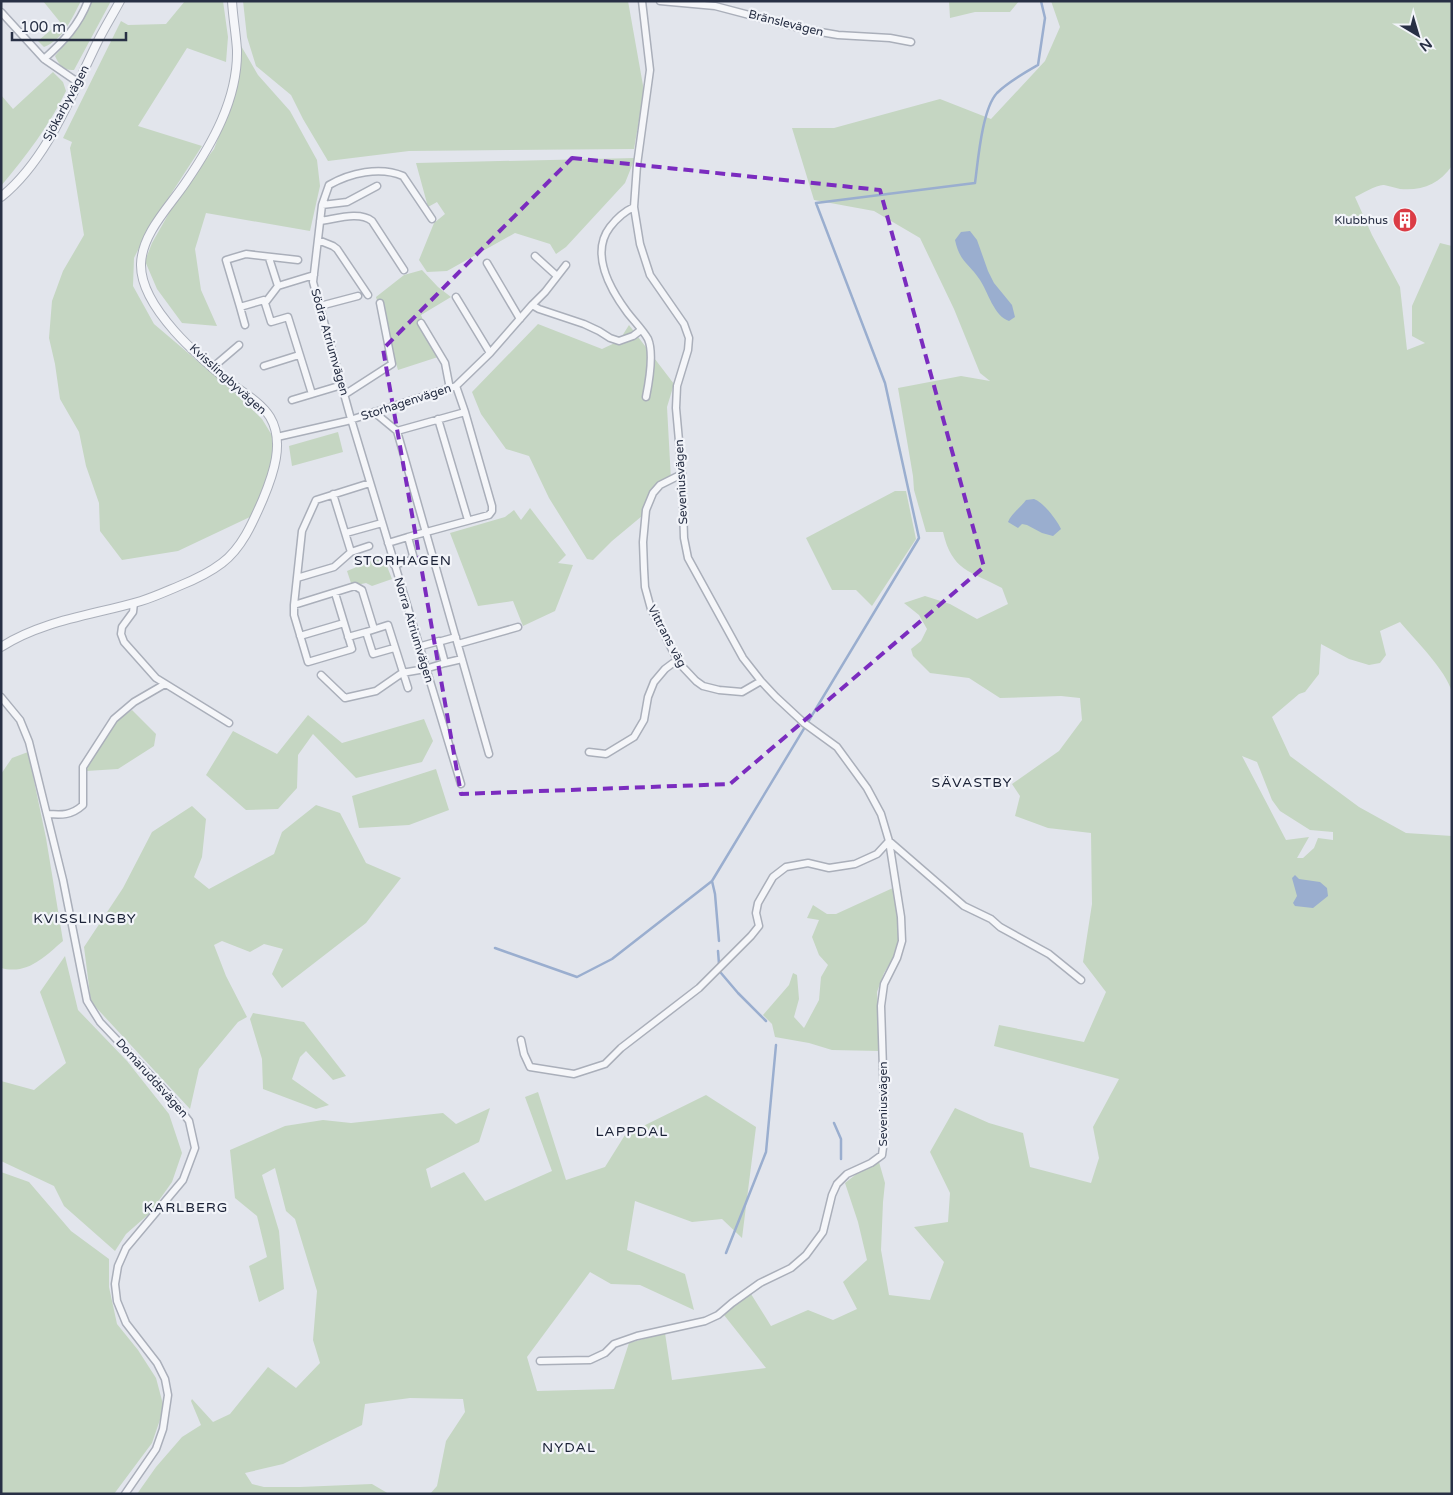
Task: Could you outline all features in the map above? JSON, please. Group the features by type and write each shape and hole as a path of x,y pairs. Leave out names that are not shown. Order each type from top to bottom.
{"street":[{"path":"44,59 65,40 80,21 88,1"},
{"name":"Sjökarbyvägen","path":"1,197 31,164 53,132 79,83 96,44 120,1"},
{"name":"Kvisslingbyvägen","path":"1,646 40,627 134,603 190,582 213,570 229,558 244,538 271,480 276,457 277,437 271,418 262,407 212,368 165,321 154,307 141,275 141,260 147,240 208,150 222,119 231,92 237,51 232,1"},
{"name":"Seveniusvägen","path":"540,1361 590,1360 605,1353 614,1344 637,1336 705,1321 718,1315 760,1283 791,1268 806,1255 823,1232 832,1195 837,1184 847,1174 871,1163 882,1155 884,1108 881,1006 884,984 897,958 902,941 902,917 889,840 881,814 864,784 837,747 804,722 761,681 744,658 688,558 684,538 682,474 676,408 677,386 688,350 689,338 684,324 650,275 640,244 634,207 637,165 650,70 642,1"},
{"name":"Bränslevägen","path":"660,1 715,6 803,29 838,35 890,38 912,42"},
{"path":"1,12 44,59 79,83"},
{"path":"334,174 337,181 354,174 383,171 403,176 432,219"},
{"name":"Södra Atriumvägen","path":"337,181 329,185 322,204 313,282 351,419"},
{"path":"322,204 347,202 377,186"},
{"path":"634,207 624,212 605,234 602,264 619,301 648,340 650,357 646,397"},
{"path":"320,221 359,216 367,217 372,221 404,270"},
{"path":"318,240 337,249 368,295"},
{"path":"245,325 226,260 246,254 298,260"},
{"path":"535,256 557,276"},
{"path":"269,258 278,286"},
{"path":"487,263 520,319"},
{"name":"Storhagenvägen","path":"277,437 351,419 453,388 490,353 545,292 566,264"},
{"path":"265,302 278,286 314,275"},
{"path":"320,306 358,296"},
{"path":"456,297 490,353"},
{"path":"240,307 264,300 265,302"},
{"path":"265,302 271,322 288,317 312,394"},
{"path":"344,395 392,364 380,303"},
{"path":"532,305 620,341 633,336 640,330"},
{"path":"388,543 489,515 492,511 465,412 453,388 445,363 421,323"},
{"path":"212,368 239,345"},
{"path":"264,366 299,355"},
{"path":"292,400 342,385"},
{"path":"374,412 397,431 490,754"},
{"path":"397,431 465,412"},
{"name":"Norra Atriumvägen","path":"351,419 418,647 461,784"},
{"path":"438,419 468,520"},
{"name":"Vittrans väg","path":"682,474 666,481 653,493 646,510 643,542 644,586 651,610 679,663 703,686 719,690 742,692 761,681"},
{"path":"335,593 352,649 308,662 294,615 302,531 316,500 370,483"},
{"path":"334,494 351,552"},
{"path":"346,534 382,523"},
{"path":"394,565 414,558 408,537"},
{"path":"297,578 334,567 351,552 369,546"},
{"path":"294,605 355,586 362,590 374,629"},
{"path":"134,603 133,612 122,627 121,634 124,642 156,678 229,723"},
{"path":"300,636 344,623"},
{"path":"348,637 388,625 408,688"},
{"path":"458,644 518,627"},
{"path":"366,632 373,654 394,648"},
{"path":"418,647 456,637"},
{"path":"438,642 445,663"},
{"path":"321,675 345,698 376,690 402,673 425,669 462,658"},
{"path":"589,752 606,754 634,737 644,720 648,697 654,682 665,669 673,663 679,663"},
{"path":"47,814 66,815 83,805 83,766 114,719 134,702 165,684"},
{"name":"Domaruddsvägen","path":"1,697 20,720 29,742 63,880 86,1001 100,1022 169,1095 189,1120 194,1148 183,1180 126,1248 118,1266 115,1284 117,1302 126,1323 157,1362 165,1379 168,1395 163,1429 156,1449 125,1494"},
{"path":"521,1040 524,1054 530,1067 574,1074 605,1064 621,1048 700,988 751,936 759,926 756,913 758,902 773,877 786,867 808,863 829,868 855,864 877,854 889,840 964,906 991,919 1000,927 1050,954 1081,980"}],"highlighted area":[{"path":"572,158 880,190 984,567 730,784 461,794 383,349"}],"green space":[{"path":"43,1 81,1 62,34 51,44 44,47 38,41 60,22"},
{"path":"91,1 111,1 74,70 67,70 60,65 55,56 75,32"},
{"path":"185,1 223,1 228,37 226,62 187,48 138,126 202,146 149,228 134,258 133,286 154,324 234,392 262,419 276,442 272,470 252,516 178,551 122,560 100,531 99,503 86,466 79,432 60,399 49,338 52,301 63,271 84,235 70,148 72,142 63,138 121,21 128,25 166,24"},
{"path":"243,1 628,1 644,91 634,149 409,151 328,161 291,95 256,66 247,37"},
{"path":"949,1 1019,1 1010,12 975,12 950,18"},
{"path":"1051,1 1452,1 1452,166 1436,182 1423,187 1400,189 1381,185 1355,197 1372,235 1400,287 1407,350 1425,343 1412,336 1412,306 1440,243 1452,246 1452,692 1449,683 1437,665 1400,622 1380,631 1386,655 1380,663 1369,665 1349,659 1321,644 1319,674 1305,692 1299,694 1272,717 1290,756 1359,807 1406,833 1452,836 1452,1494 430,1494 437,1486 446,1441 465,1412 463,1399 410,1398 365,1404 362,1425 283,1464 245,1473 252,1484 264,1487 372,1484 389,1494 137,1494 156,1467 182,1437 201,1425 191,1401 192,1399 213,1422 230,1414 268,1367 296,1388 320,1363 313,1340 317,1291 295,1219 286,1211 275,1168 262,1175 279,1231 284,1289 259,1302 249,1266 267,1257 257,1216 235,1198 230,1150 285,1126 323,1120 351,1123 443,1113 456,1124 490,1108 479,1142 426,1169 431,1188 464,1172 485,1201 552,1171 525,1097 538,1092 566,1180 605,1167 625,1135 706,1095 756,1127 742,1238 722,1219 692,1222 635,1201 627,1250 685,1274 694,1310 640,1285 611,1284 590,1272 527,1357 537,1391 614,1389 629,1343 665,1333 672,1380 766,1368 724,1315 735,1303 751,1294 771,1326 808,1310 833,1320 857,1309 843,1282 867,1260 858,1222 845,1183 859,1172 879,1162 885,1183 881,1250 889,1295 930,1300 944,1262 914,1227 948,1222 950,1193 930,1152 955,1108 989,1123 1023,1133 1030,1167 1091,1183 1099,1158 1093,1127 1119,1079 994,1046 999,1025 1084,1042 1106,992 1083,962 1092,904 1091,833 1048,828 1015,816 1020,796 1012,784 1059,751 1082,720 1080,698 1061,696 1000,698 969,678 930,673 913,656 911,649 921,641 927,629 919,615 904,603 925,596 950,604 977,619 1008,604 1002,588 972,573 957,562 947,545 943,532 926,532 914,490 898,388 961,376 990,381 980,373 954,309 920,238 874,211 814,200 792,128 834,128 940,99 991,119 1045,61 1060,27","holes":["1242,756 1257,762 1272,800 1280,811 1310,830 1333,832 1333,840 1318,838 1314,848 1303,858 1297,858 1309,837 1286,840"]},
{"path":"237,39 258,75 290,111 317,160 320,186 310,231 206,213 195,249 201,290 217,326 182,323 157,289 145,261 152,243 181,192 214,149 234,96"},
{"path":"53,72 63,82 66,91 36,140 1,186 1,95 13,109"},
{"path":"635,158 625,183 566,247 556,254 550,244 515,233 447,271 427,272 419,260 434,223 445,214 437,202 428,207 416,163"},
{"path":"422,270 438,287 451,297 421,315 438,357 398,370 376,297 404,275"},
{"path":"538,324 602,349 619,341 629,325 674,384 667,407 671,480 649,501 642,516 593,560 587,559 549,498 529,456 506,449 481,414 472,392"},
{"path":"338,432 343,452 292,466 289,446"},
{"path":"895,491 906,491 916,539 872,606 856,590 832,590 806,538"},
{"path":"530,508 566,555 558,563 573,565 555,611 523,626 513,601 478,606 450,533 505,517 514,510 521,520"},
{"path":"383,556 392,579 372,586 366,583 352,586 347,571"},
{"path":"132,710 156,734 154,746 118,769 86,771 87,764 117,720"},
{"path":"308,715 342,743 424,719 433,741 422,762 356,778 313,734 298,755 297,788 278,809 246,810 206,775 233,731 277,754"},
{"path":"28,752 46,838 63,941 35,963 27,967 11,970 1,968 1,774 12,758"},
{"path":"436,769 449,810 409,825 359,828 352,796"},
{"path":"316,805 340,813 366,863 401,878 366,923 282,988 272,974 283,949 264,944 250,952 222,941 214,945 226,976 247,1017 238,1022 199,1069 190,1109 91,1002 84,947 123,888 152,832 192,806 206,819 202,857 194,877 209,889 274,854 282,832"},
{"path":"895,887 900,930 895,955 884,973 877,992 880,1051 832,1050 809,1043 775,1037 772,1024 763,1015 789,985 793,973 797,975 799,999 794,1017 804,1028 819,1000 821,977 828,965 819,955 812,937 819,920 807,918 813,905 827,914 836,914"},
{"path":"65,956 78,1010 127,1061 169,1114 182,1153 172,1182 150,1213 126,1234 115,1251 64,1206 54,1186 1,1161 1,1081 34,1090 66,1063 40,992"},
{"path":"253,1013 304,1022 346,1076 333,1080 306,1051 300,1057 292,1079 329,1105 316,1109 263,1089 262,1059 250,1019"},
{"path":"1,1172 29,1182 71,1231 109,1259 109,1287 117,1324 138,1350 156,1378 164,1408 152,1443 114,1494 1,1494"}],"water":[{"path":"970,231 977,240 994,283 1012,305 1015,317 1009,321 995,309 980,280 959,254 955,240 961,232"},
{"path":"1034,499 1049,512 1061,529 1053,536 1042,533 1027,525 1022,524 1018,528 1008,522 1026,500"},
{"path":"1295,875 1299,879 1320,882 1327,888 1328,896 1313,908 1295,906 1293,903 1297,896 1292,878"}],"waterway":[{"path":"495,948 577,977 612,959 712,881 919,538 885,383 816,203 975,183 984,123 992,101 997,93 1006,85 1038,65 1045,18 1041,1"},
{"path":"712,881 719,941"},
{"path":"718,951 719,964"},
{"path":"721,973 766,1021"},
{"path":"726,1253 766,1152 776,1045"},
{"path":"834,1123 841,1139 841,1159"}],"place":[{"name":"Klubbhus","path":"1405,220"}],"district":[{"name":"STORHAGEN","path":"403,560"},
{"name":"SÄVASTBY","path":"972,782"},
{"name":"KVISSLINGBY","path":"85,918"},
{"name":"LAPPDAL","path":"632,1131"},
{"name":"KARLBERG","path":"186,1207"},
{"name":"NYDAL","path":"569,1447"}]}
